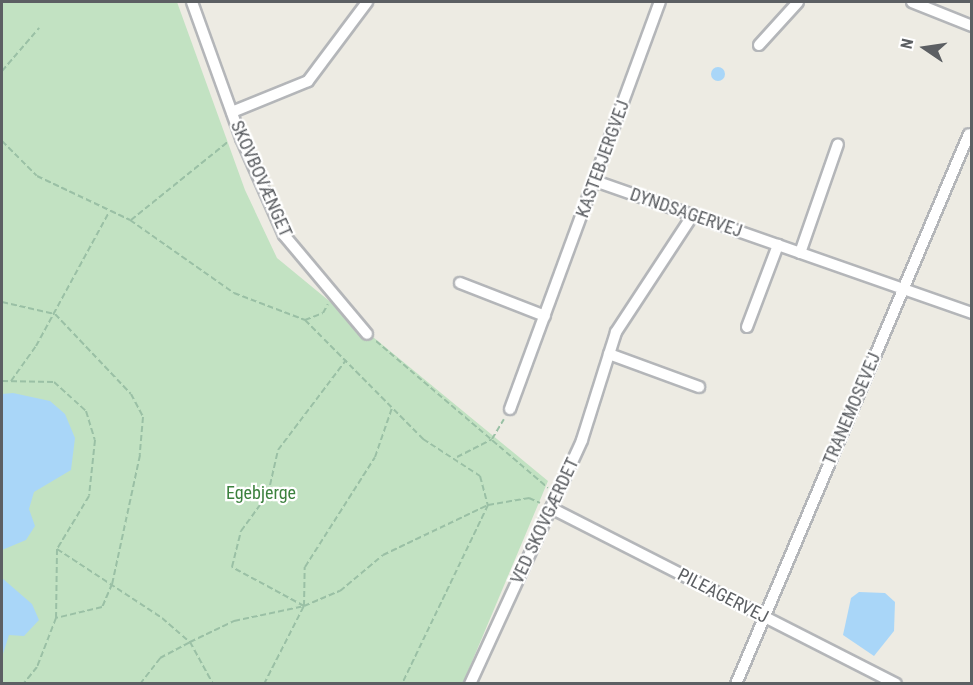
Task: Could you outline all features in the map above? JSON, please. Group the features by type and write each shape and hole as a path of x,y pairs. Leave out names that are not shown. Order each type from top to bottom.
{"street":[{"name":"SKOVBOVÆNGET","path":"192,2 241,138 284,235 332,296 367,334"},
{"path":"232,112 308,81 367,2"},
{"name":"KASTEBJERGVEJ","path":"510,409 660,2"},
{"path":"759,45 798,2"},
{"path":"912,2 972,26"},
{"name":"TRANEMOSEVEJ","path":"735,684 969,134"},
{"path":"800,253 838,144"},
{"name":"DYNDSAGERVEJ","path":"595,181 972,313"},
{"name":"VED SKOVGÆRDET","path":"471,684 582,440 616,332 693,215"},
{"path":"747,327 778,245"},
{"path":"460,283 545,316"},
{"path":"609,354 699,387"},
{"name":"PILEAGERVEJ","path":"551,508 896,684"}],"path":[{"path":"2,71 39,28"},
{"path":"130,220 223,142 241,138"},
{"path":"2,141 37,176 130,220 234,293 304,321 346,360 423,439 456,457 480,476 488,505 402,684"},
{"path":"11,381 55,314 109,212"},
{"path":"304,321 323,313 332,296"},
{"path":"2,302 55,314 131,394 142,417 140,455 112,584 102,607 56,618"},
{"path":"367,334 556,495"},
{"path":"304,606 232,567 242,531 268,494 278,450 346,360"},
{"path":"2,381 54,382 86,411 95,440 89,496 57,549 56,618 37,668 23,684"},
{"path":"264,684 304,606 305,567 375,457 392,408"},
{"path":"456,457 492,440 510,409"},
{"path":"140,684 160,658 190,642 234,621 304,606 339,591 383,555 488,505 530,498 551,508"},
{"path":"57,549 112,584 190,642 213,684"}],"green space":[{"name":"Egebjerge","path":"2,2 177,2 245,190 277,258 548,481 463,683 2,683"}],"water":[{"path":"718,67 723,69 725,74 723,79 718,81 713,79 711,74 713,69"},
{"path":"13,393 50,401 65,414 75,438 71,470 34,492 29,509 35,526 26,540 2,550 2,394"},
{"path":"2,578 32,604 39,620 24,636 9,635 2,657"},
{"path":"859,592 885,593 895,602 894,631 874,656 843,635 851,598"}]}
